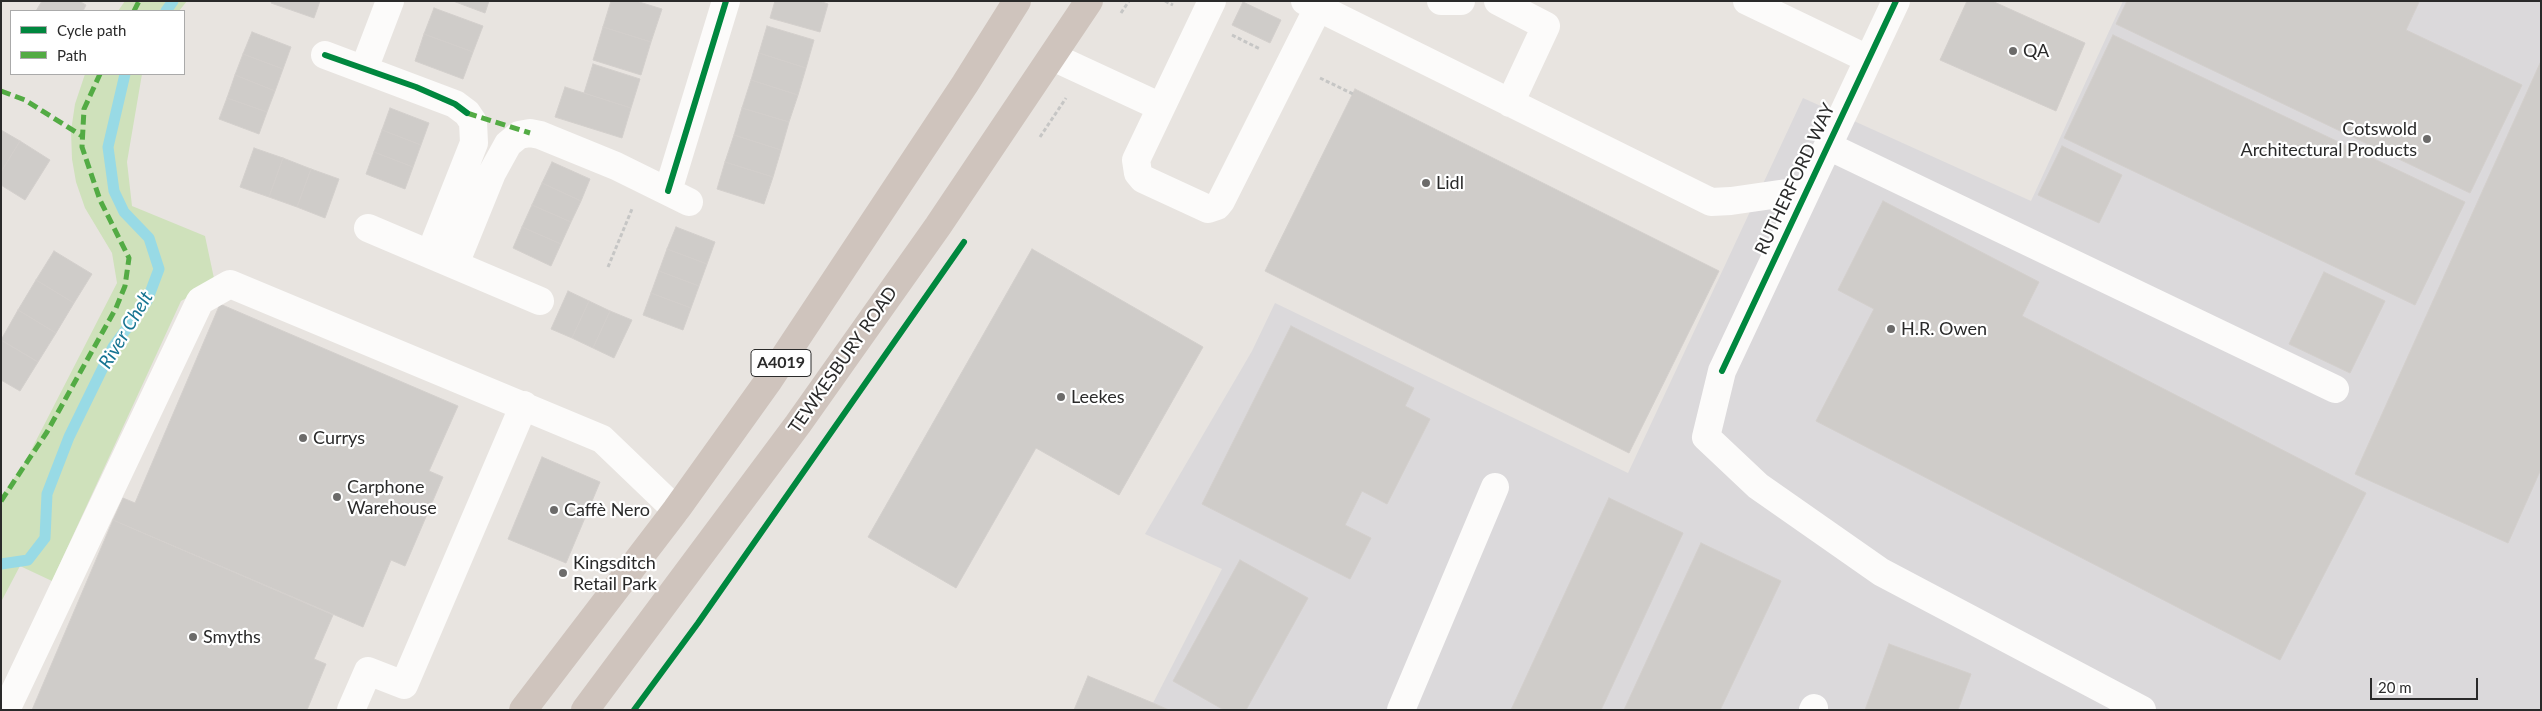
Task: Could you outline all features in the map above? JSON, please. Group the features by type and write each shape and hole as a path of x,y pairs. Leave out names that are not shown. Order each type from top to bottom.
{"highway":[{"name":"A4019","path":"523,710 676,510 769,380 965,84 1016,1"},
{"name":"TEWKESBURY ROAD","path":"586,710 798,424 938,226 1090,1"}],"street":[{"path":"364,69 390,1"},
{"path":"455,264 492,173 508,144 520,135 530,133 540,135 616,166 667,191 726,1"},
{"path":"1212,1 1136,160 1138,173 1150,182 1205,209 1217,206 1311,5 1711,202 1731,202 1807,190"},
{"path":"1441,1 1461,1"},
{"path":"1498,1 1546,26 1510,103"},
{"path":"1747,1 1868,58"},
{"name":"RUTHERFORD WAY","path":"1896,1 1722,371 1706,437 1758,486 1881,572 2142,710"},
{"path":"325,55 416,87 455,104 467,113 473,122 474,143 430,254"},
{"path":"1053,57 1161,108"},
{"path":"1828,146 2335,388"},
{"path":"368,228 540,300"},
{"path":"6,710 200,301 230,284 602,439 676,510"},
{"path":"351,710 368,671 404,685 524,406"},
{"path":"1402,710 1495,487"}],"path":[{"path":"608,267 667,191"}],"shaded area":[{"path":"2123,1 2541,1 2541,710 1169,710 1153,703 1222,569 1145,534 1252,351 1275,303 1628,473 1803,98 2031,201"}],"green space":[{"path":"125,1 187,1 180,10 119,10"},
{"path":"85,75 142,75 127,162 132,206 205,236 215,283 181,301 52,581 20,566 1,602 1,497 25,462 117,283 112,253 85,208 76,182 72,159 71,131 75,104"}],"building":[{"path":"42,1 79,1 86,5 84,10 37,10"},
{"path":"272,1 320,1 314,18 271,3"},
{"path":"453,1 489,1 485,13"},
{"path":"611,1 636,1 662,9 651,42 603,27"},
{"path":"775,1 819,1 828,4 820,32 770,18"},
{"name":"QA","path":"1967,1 1992,1 2085,43 2056,111 1940,60"},
{"name":"Cotswold Architectural Products","path":"2127,1 2417,1 2419,2 2406,30 2522,85 2470,193 2116,24"},
{"path":"1243,2 1281,20 1270,43 1232,25"},
{"path":"434,8 483,26 473,52 424,34"},
{"path":"767,26 814,40 806,68 759,53"},
{"path":"603,27 651,42 641,75 593,60"},
{"path":"252,32 291,47 283,69 243,54"},
{"path":"424,34 473,52 463,79 415,61"},
{"path":"2113,35 2465,202 2415,305 2064,138"},
{"path":"759,53 806,68 798,95 751,80"},
{"path":"243,54 283,69 275,91 235,75"},
{"path":"2541,61 2541,469 2508,543 2355,474"},
{"path":"593,64 640,79 631,108 584,93"},
{"path":"235,75 275,91 267,112 227,98"},
{"path":"751,80 798,95 789,122 742,108"},
{"path":"565,87 631,108 622,138 555,117"},
{"name":"Lidl","path":"1355,89 1719,271 1629,453 1265,271"},
{"path":"227,98 267,112 259,134 219,119"},
{"path":"390,108 429,123 421,145 382,130"},
{"path":"742,108 789,122 781,150 734,135"},
{"path":"1,130 20,141 1,172"},
{"path":"382,130 421,145 413,167 374,152"},
{"path":"734,135 781,150 773,177 725,162"},
{"path":"20,141 50,160 25,200 1,185 1,172"},
{"path":"2062,146 2122,175 2099,223 2038,195"},
{"path":"254,148 283,158 269,197 240,187"},
{"path":"374,152 413,167 405,189 366,174"},
{"path":"283,158 311,169 297,207 269,197"},
{"path":"552,162 590,179 581,201 542,183"},
{"path":"725,162 773,177 764,204 717,189"},
{"path":"311,169 339,179 325,218 297,207"},
{"path":"542,183 581,201 571,222 532,205"},
{"path":"1883,201 2039,282 2022,316 2366,493 2280,660 1816,421 1874,309 1838,290"},
{"path":"532,205 571,222 561,244 522,227"},
{"path":"522,227 561,244 551,266 513,248"},
{"path":"676,227 715,242 707,264 667,249"},
{"path":"667,249 707,264 699,286 659,271"},
{"name":"Leekes","path":"1032,249 1203,347 1119,495 1036,448 956,588 868,537"},
{"path":"54,251 92,274 74,303 36,280"},
{"path":"659,271 699,286 691,308 651,293"},
{"path":"2324,272 2385,301 2350,373 2289,344"},
{"path":"36,280 74,303 56,333 18,310"},
{"path":"568,291 589,301 572,338 551,329"},
{"path":"651,293 691,308 683,330 643,315"},
{"path":"589,301 610,311 593,348 572,338"},
{"name":"Currys","path":"220,304 458,406 429,471 443,477 405,566 391,560 363,627 113,520 123,498 135,503"},
{"path":"18,310 56,333 38,362 1,340"},
{"path":"610,311 632,320 614,358 593,348"},
{"path":"1291,326 1414,388 1405,406 1430,419 1387,504 1362,491 1345,525 1371,538 1350,579 1202,504"},
{"path":"1,340 38,362 20,391 1,380"},
{"name":"Caffè Nero","path":"542,457 600,482 566,563 508,539"},
{"path":"1609,498 1683,533 1601,710 1511,710"},
{"name":"Smyths","path":"113,520 333,615 314,659 326,664 307,710 32,710"},
{"path":"1701,543 1781,581 1720,710 1624,710"},
{"path":"1240,560 1308,598 1246,710 1224,710 1173,681"},
{"path":"1889,644 1971,674 1958,710 1865,710"},
{"path":"1088,676 1153,703 1169,710 1074,710"}],"waterway":[{"name":"River Chelt","path":"167,10 173,1"},
{"name":"River Chelt","path":"1,564 28,560 45,538 47,494 69,437 113,347 147,301 159,269 149,238 124,212 114,191 108,147 125,75"}],"marked path":[{"path":"134,10 139,1"},
{"path":"1,501 47,432 116,308 125,286 129,258 100,200 82,147 84,109 100,75"},
{"path":"1,91 25,100 82,136"},
{"path":"467,113 530,133"}],"cycle path":[{"path":"668,191 726,1"},
{"path":"1722,371 1896,1"},
{"path":"325,55 416,87 455,104 467,113"},
{"path":"634,710 698,623 964,242"}],"place":[{"name":"QA","path":"2013,51"},
{"name":"Cotswold Architectural Products","path":"2427,139"},
{"name":"Lidl","path":"1426,183"},
{"name":"H.R. Owen","path":"1891,329"},
{"name":"Leekes","path":"1061,397"},
{"name":"Currys","path":"303,438"},
{"name":"Carphone Warehouse","path":"337,497"},
{"name":"Caffè Nero","path":"554,510"},
{"name":"Kingsditch Retail Park","path":"563,573"},
{"name":"Smyths","path":"193,637"}]}
